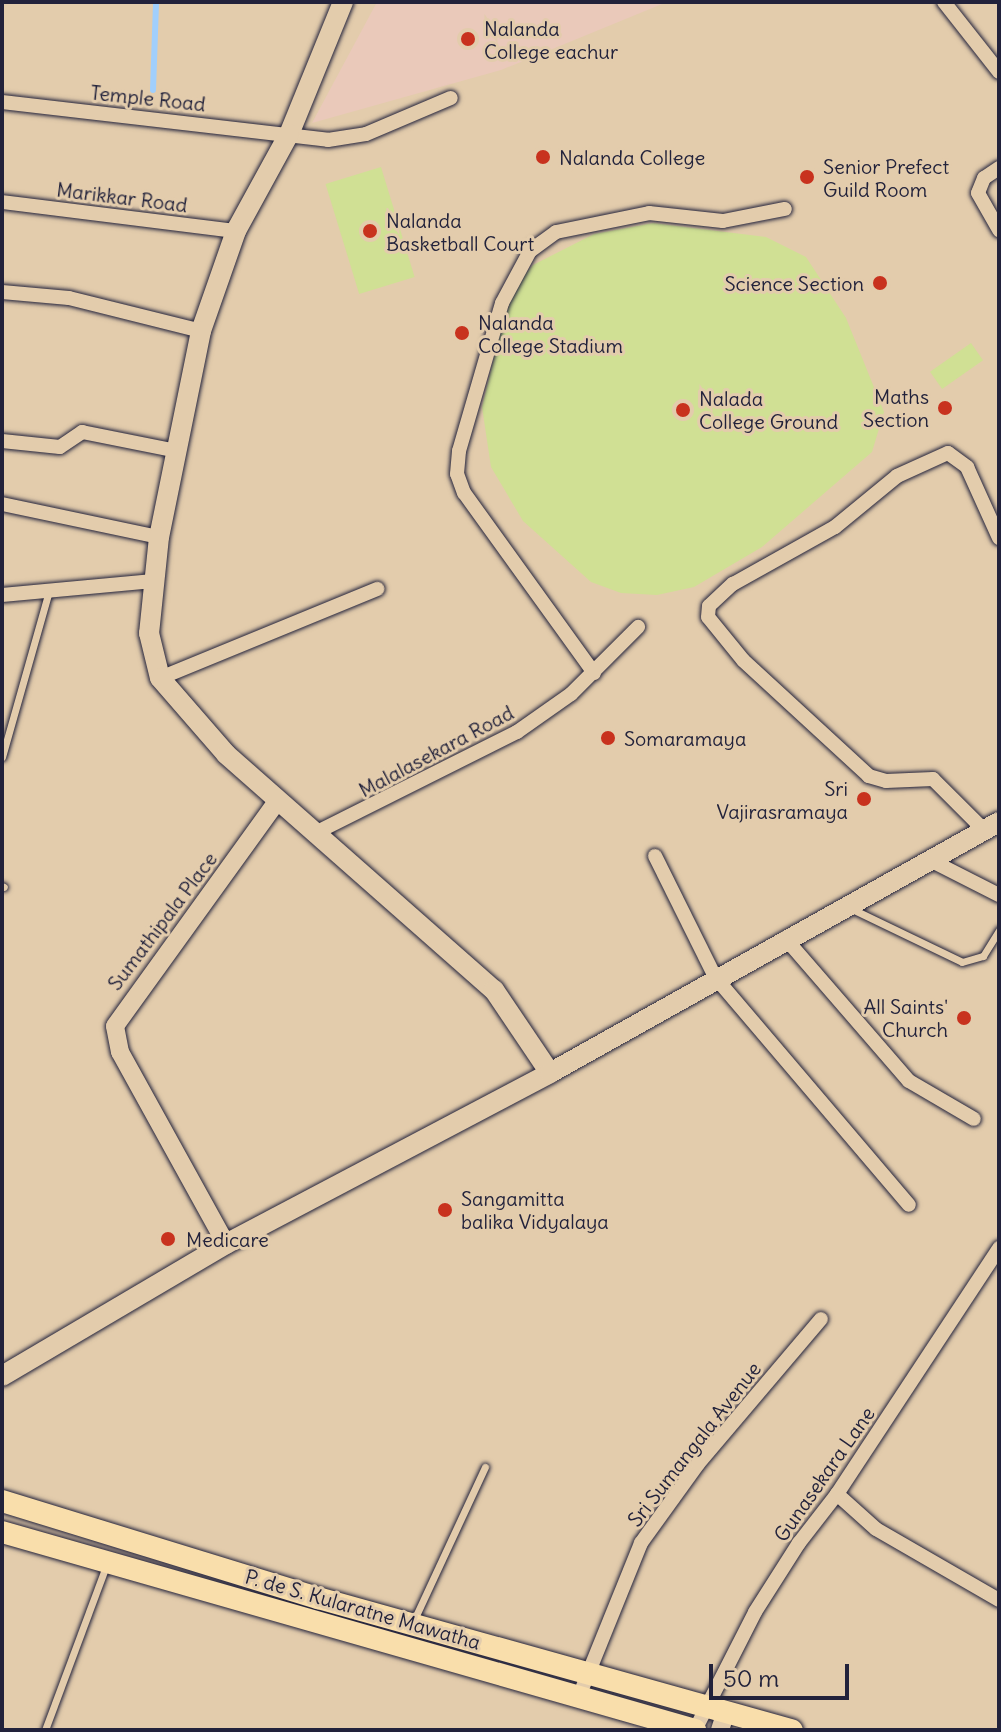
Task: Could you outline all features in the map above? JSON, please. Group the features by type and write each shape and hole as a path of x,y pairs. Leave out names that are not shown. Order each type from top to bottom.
{"main road":[{"path":"343,2 289,134 236,231 201,331 159,537 149,633 160,678 226,754 494,990 550,1073"},
{"path":"4,1376 226,1244 550,1073 715,977 991,826"},
{"name":"P. de S. Kularatne Mawatha","path":"2,1501 412,1624 584,1684 695,1730"},
{"name":"P. de S. Kularatne Mawatha","path":"2,1532 107,1562 584,1684 704,1705 723,1721 792,1730"}],"street":[{"path":"944,2 999,72"},
{"name":"Temple Road","path":"2,102 328,140 366,134 451,98"},
{"path":"999,168 984,178 978,193 999,230"},
{"name":"Marikkar Road","path":"2,202 236,231"},
{"path":"594,673 464,493 457,474 459,451 502,303 530,251 556,232 649,213 723,221 785,209"},
{"path":"2,292 69,298 201,331"},
{"path":"2,441 60,447 82,432 177,451"},
{"path":"991,826 933,779 886,781 869,776 743,660 708,617 709,606 733,584 835,527 897,476 948,453 959,458 999,538"},
{"path":"2,504 159,537"},
{"path":"2,595 49,588 153,581"},
{"path":"160,678 377,589"},
{"name":"Malalasekara Road","path":"315,833 517,732 594,673 638,627"},
{"name":"Sumathipala Place","path":"226,1244 120,1052 115,1026 278,800"},
{"path":"655,856 715,977 909,1205"},
{"path":"928,859 999,895"},
{"path":"785,938 909,1081 974,1119"},
{"name":"Gunasekara Lane","path":"695,1730 704,1705 799,1543 837,1494 999,1248"},
{"name":"Sri Sumangala Avenue","path":"584,1684 641,1543 698,1464 821,1319"},
{"path":"837,1494 876,1529 999,1600"}],"lane":[{"path":"2,757 49,588"},
{"path":"845,905 962,962 983,956 999,930"},
{"path":"412,1624 485,1467"},
{"path":"45,1730 107,1562"}],"shaded area":[{"name":"Nalanda College eachur","path":"377,2 667,2 501,70 312,123"}],"green space":[{"name":"Nalanda Basketball Court","path":"381,167 415,277 359,294 326,184"},
{"name":"Nalada College Ground","path":"653,223 766,237 806,257 846,318 884,412 872,452 762,547 694,587 657,595 621,593 591,582 523,521 491,467 482,407 503,321 518,282 533,265 594,234"},
{"path":"971,343 983,360 942,389 930,372"}],"waterway":[{"path":"153,90 156,2"}],"place":[{"name":"Nalanda College eachur","path":"468,39"},
{"name":"Nalanda College","path":"543,157"},
{"name":"Senior Prefect Guild Room","path":"807,177"},
{"name":"Nalanda Basketball Court","path":"370,231"},
{"name":"Science Section","path":"880,283"},
{"name":"Nalanda College Stadium","path":"462,333"},
{"name":"Maths Section","path":"945,408"},
{"name":"Nalada College Ground","path":"683,410"},
{"name":"Somaramaya","path":"608,738"},
{"name":"Sri Vajirasramaya","path":"864,799"},
{"name":"All Saints' Church","path":"964,1018"},
{"name":"Sangamitta balika Vidyalaya","path":"445,1210"},
{"name":"Medicare","path":"168,1239"}]}
